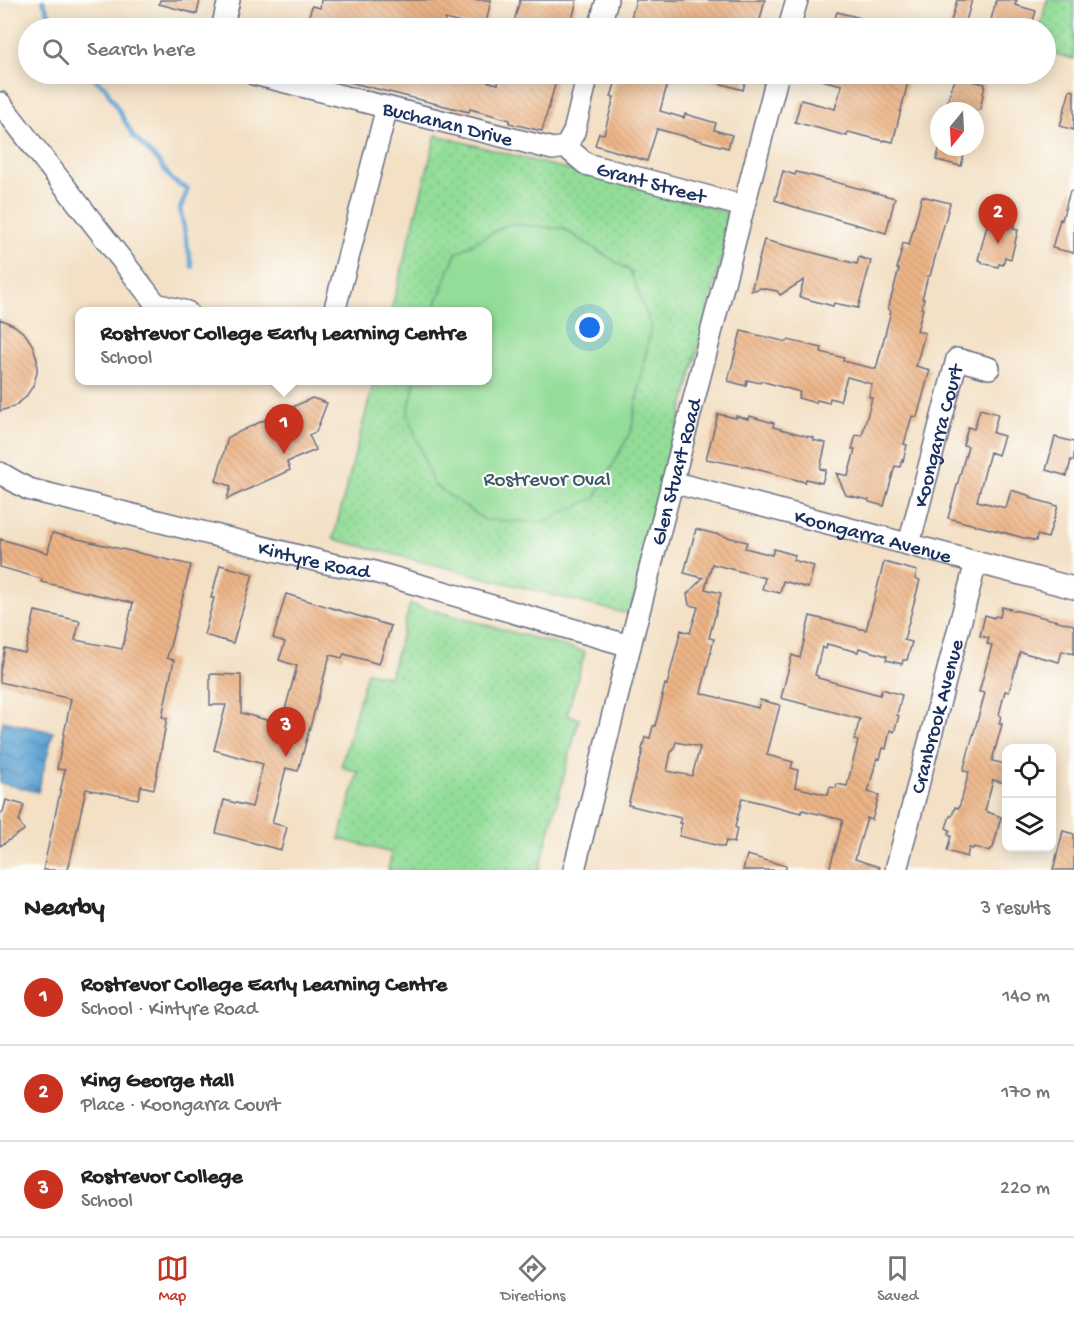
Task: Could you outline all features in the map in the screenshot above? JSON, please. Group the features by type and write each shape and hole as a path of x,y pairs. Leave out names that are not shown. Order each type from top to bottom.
{"street":[{"path":"225,18 230,0"},
{"path":"602,18 607,0"},
{"path":"792,18 797,0"},
{"name":"Buchanan Drive","path":"294,84 553,148 566,147"},
{"path":"566,147 574,132 586,84"},
{"name":"Glen Stuart Road","path":"574,870 775,84"},
{"path":"0,103 156,304 168,307"},
{"path":"335,307 387,107"},
{"name":"Grant Street","path":"566,147 586,164 743,206"},
{"name":"Koongarra Court","path":"909,544 957,359 989,368"},
{"name":"Kintyre Road","path":"0,472 28,489 321,561 371,571 630,645"},
{"name":"Koongarra Avenue","path":"672,482 1074,588"},
{"name":"Cranbrook Avenue","path":"896,870 976,562"}],"green space":[{"path":"1047,0 1074,0 1074,59 1056,54 1056,18 1042,18"},
{"name":"Rostrevor Oval","path":"436,135 725,211 730,225 630,611 623,613 333,539 373,385 492,385 492,307 392,307"},
{"path":"508,224 564,229 630,271 651,326 631,431 595,498 543,522 485,520 433,484 408,413 414,385 492,385 492,307 435,307 456,253"},
{"path":"410,604 585,652 567,715 579,719 539,870 388,870 392,853 339,839 358,772 341,767 367,672 390,677"}],"water":[{"path":"3,721 53,732 38,792 0,783 0,735"}],"building":[{"path":"160,0 200,0 197,14 159,4"},
{"path":"321,0 491,0 487,18 309,18 312,6 320,8"},
{"path":"520,0 577,0 572,18 515,18"},
{"path":"636,0 765,0 760,18 631,18"},
{"path":"957,0 972,0 967,18 952,18"},
{"path":"996,0 1017,0 1015,5 1036,11 1034,18 992,18"},
{"path":"837,12 860,18 835,18"},
{"path":"357,84 555,84 542,131 509,123 510,120 470,109 469,112"},
{"path":"615,84 667,84 660,111 684,118 685,114 716,123 714,130 732,135 728,148 657,129 647,161 595,145 599,133 604,134 614,97 611,97"},
{"path":"722,84 744,84 743,90"},
{"path":"838,84 908,84 893,142 848,132 847,136 795,122 801,100 835,109 842,85"},
{"path":"953,84 985,84 982,102 947,102"},
{"path":"1070,90 1074,91 1074,130 1060,126"},
{"path":"937,156 964,156 961,166 936,160"},
{"path":"783,171 795,175 796,172 809,175 895,198 886,233 775,200"},
{"path":"1070,191 1074,191 1074,253 1052,248"},
{"path":"922,196 950,203 922,299 924,299 921,308 923,309 917,331 925,333 916,366 930,370 917,417 912,416 904,444 907,445 903,461 900,467 895,466 884,506 846,495 836,473 848,476 856,435 862,436 872,398 869,397 872,384 847,377 840,401 830,398 829,403 817,400 816,403 798,398 800,392 761,381 760,383 747,380 746,386 728,381 741,331 822,348 821,352 844,358 843,361 876,369 891,311 888,309 899,269 897,269 903,243 909,245"},
{"path":"991,210 1017,216 1013,229 1018,230 1011,259 1005,257 1003,265 999,264 998,267 978,260"},
{"path":"764,240 857,264 859,257 871,261 858,308 834,303 833,306 799,297 804,280 780,295 777,291 761,288 751,291"},
{"path":"0,319 15,326 26,335 37,359 37,373 33,386 25,398 13,407 0,411"},
{"path":"312,398 327,403 316,432 309,435 316,450 287,462 290,470 227,499 231,486 216,481 228,437"},
{"path":"980,409 998,414 993,433 1004,436 998,455 990,452 977,501 1006,508 1011,490 1058,506 1048,538 1037,535 1036,541 948,518 968,446 963,445 968,427 974,429"},
{"path":"718,414 748,419 749,416 774,423 773,427 826,443 820,469 826,470 822,483 806,479 805,482 706,459"},
{"path":"1055,437 1074,442 1074,461 1071,460 1067,476 1046,470"},
{"path":"696,529 747,542 745,548 772,555 774,549 795,555 793,560 814,566 808,588 783,581 780,593 762,589 765,578 712,564 705,589 721,593 709,638 714,639 701,693 758,708 760,700 780,705 767,755 793,762 791,768 798,770 795,787 828,795 830,787 836,788 837,784 847,786 858,741 854,740 860,719 781,698 792,655 800,658 810,616 866,630 884,562 917,571 915,579 920,580 904,640 912,642 907,660 903,660 902,664 886,660 887,656 859,648 858,652 827,644 826,649 822,647 815,675 818,678 880,695 882,689 902,695 894,732 890,730 886,749 883,748 880,759 877,758 868,792 879,795 872,820 867,818 855,859 879,867 879,870 829,870 843,820 802,810 801,813 742,798 735,827 737,828 734,843 726,841 724,847 679,836 681,818 628,805 645,737 650,738 653,726 655,726 681,630 690,633 698,607 689,605 687,594 703,578 684,573","holes":["676,742 700,747 692,776 667,771 671,752"]},
{"path":"52,533 191,565 167,658 174,660 162,717 167,718 154,789 141,786 138,799 86,789 68,870 43,870 65,770 57,769 71,699 0,682 5,648 25,653 35,611 80,621 75,640 122,649 133,603 41,582 42,579 0,567 0,539 48,553"},
{"path":"220,565 253,574 233,643 204,635"},
{"path":"286,594 391,626 379,664 344,654 342,658 330,655 298,771 286,768 272,823 287,827 281,850 216,833 224,800 252,807 263,764 214,750 226,705 210,705 210,674 241,675 241,713 281,724 297,666 279,660 285,642 273,638"},
{"path":"1002,607 1074,625 1074,654 1062,651 1059,662 1020,652 1009,692 1005,691 999,715 1001,716 999,724 1002,724 992,761 1002,763 1002,782 993,780 985,811 1001,817 993,848 988,851 969,848 967,857 947,851 951,836 948,835 950,830 946,828 955,807 958,808 960,805 969,772 963,771 985,693 979,692 992,645 987,644 989,638 980,636 985,615 1000,617"},
{"path":"6,800 24,805 19,821 24,830 0,846 0,813 3,812"},
{"path":"1063,831 1074,834 1074,870 1053,870"},
{"path":"747,855 786,866 786,870 743,870"}],"waterway":[{"path":"43,0 51,18"},
{"path":"101,84 134,137 158,161 173,181 188,189 180,209 192,267"}],"place":[{"name":"King George Hall","path":"998,244"},
{"name":"Rostrevor College Early Learning Centre","path":"284,454"},
{"name":"Rostrevor College","path":"286,757"}]}
